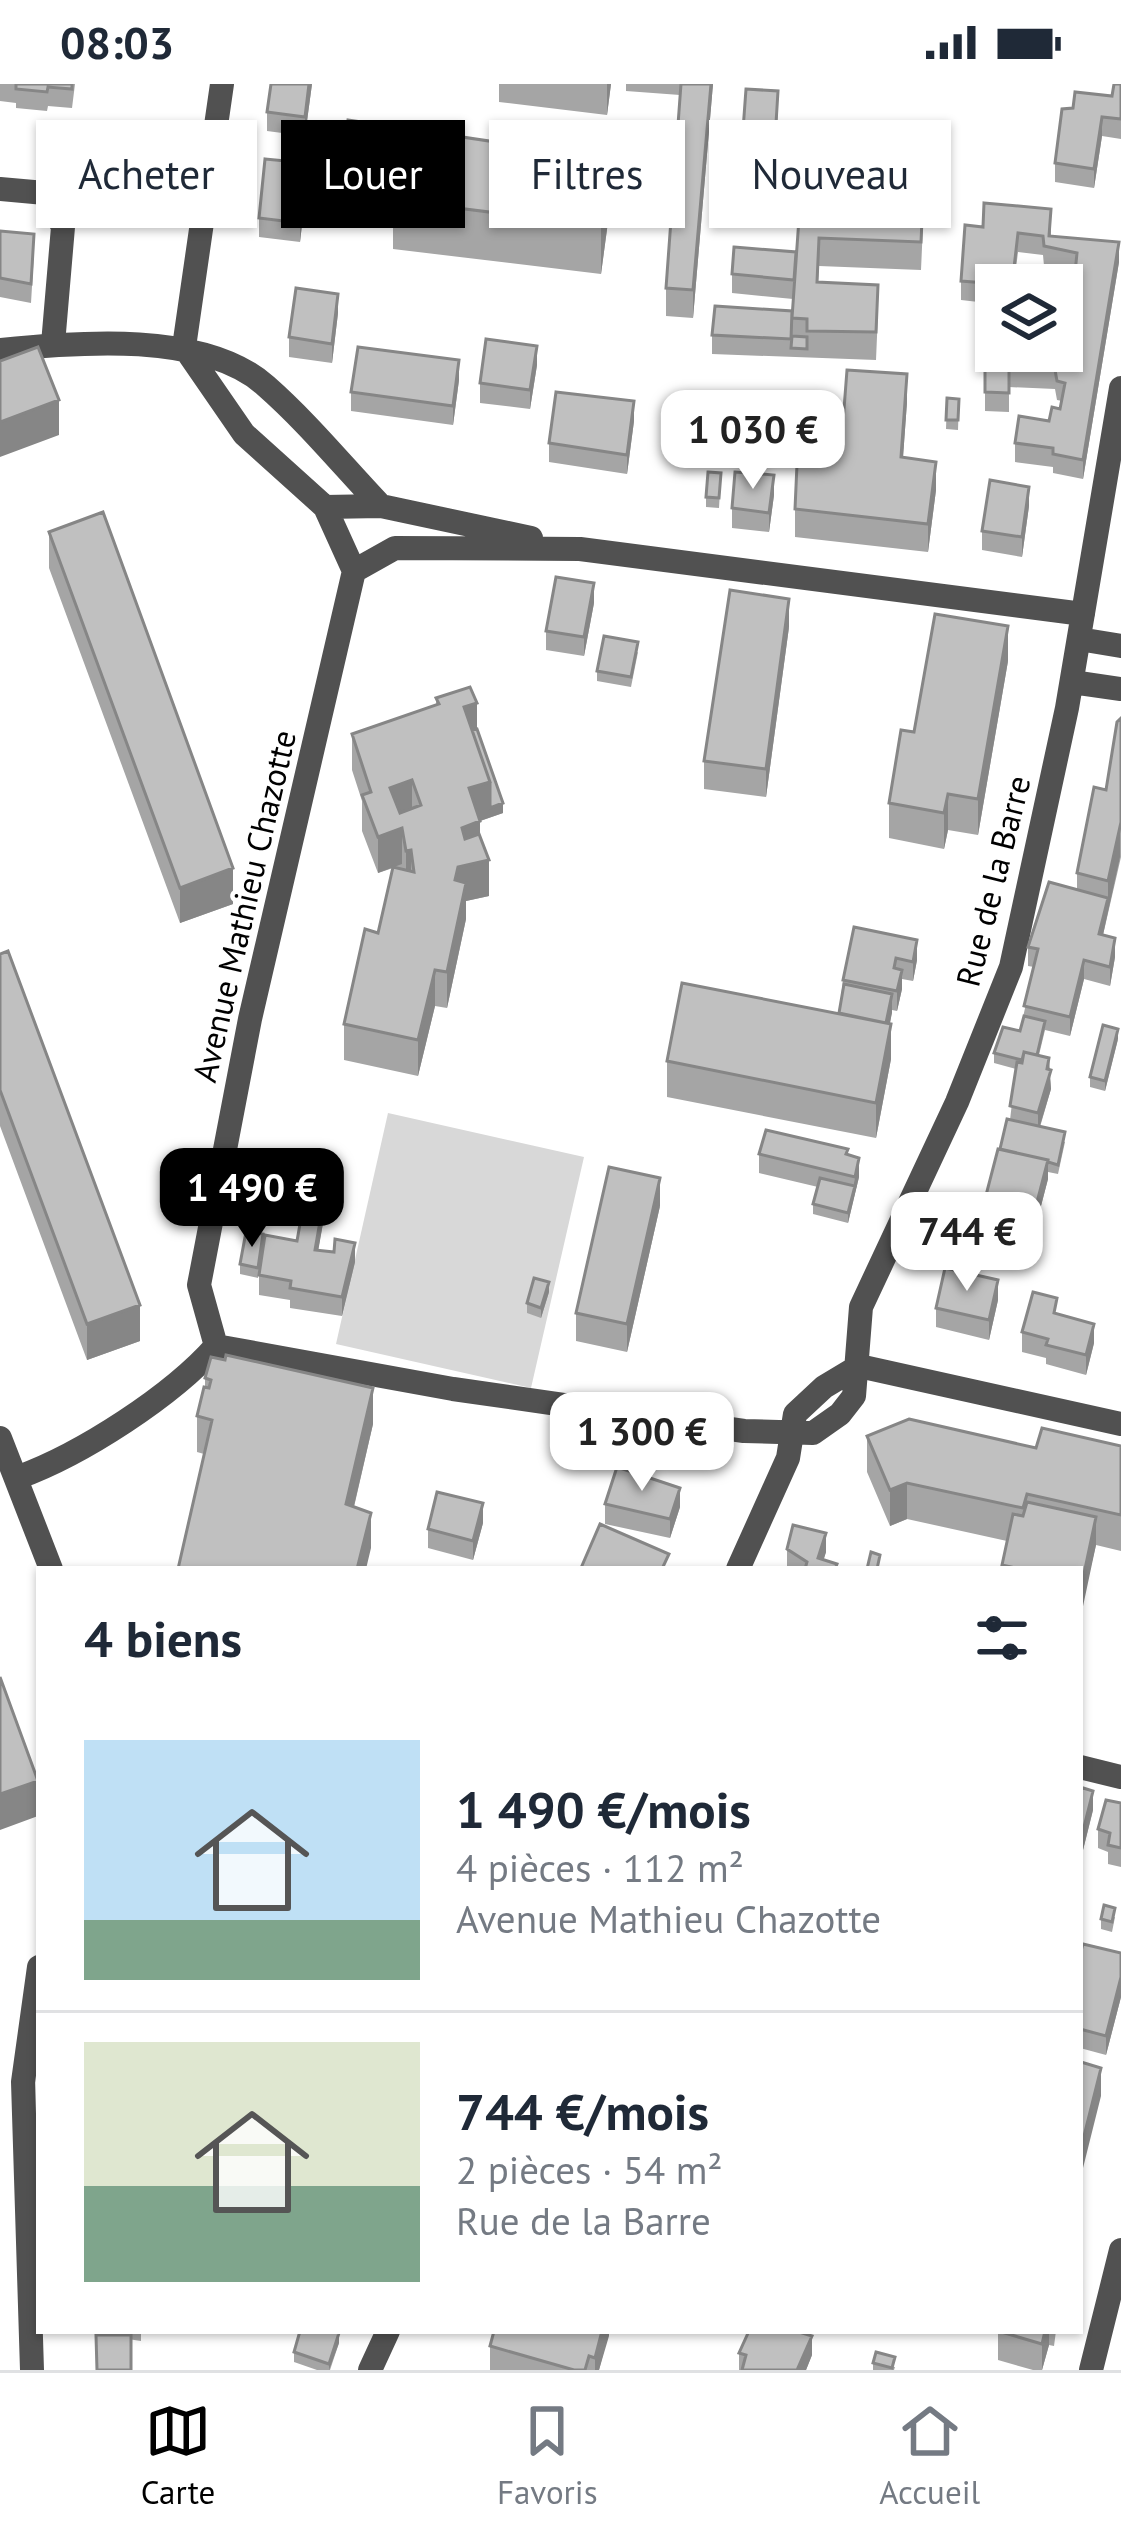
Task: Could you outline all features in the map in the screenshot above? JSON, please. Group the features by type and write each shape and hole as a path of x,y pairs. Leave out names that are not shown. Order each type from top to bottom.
{"street":[{"path":"222,84 184,347 244,434 325,507 354,571 395,548 580,549"},
{"path":"0,189 45,193 63,227 53,344"},
{"path":"0,350 53,344 184,347 263,382 380,506"},
{"name":"Rue de la Barre","path":"788,1433 813,1433 840,1414 854,1396 860,1366 861,1306 957,1102 1011,967 1072,682 1121,388"},
{"path":"325,507 380,506 580,549 1081,626 1121,646"},
{"name":"Avenue Mathieu Chazotte","path":"216,1346 199,1285 250,1019 354,571"},
{"path":"1072,682 1121,689"},
{"path":"19,1477 47,1467 188,1378 216,1346 474,1393 788,1433 788,1459 739,1566"},
{"path":"860,1366 1121,1424"},
{"path":"0,1438 50,1566"},
{"path":"1083,1769 1121,1777"},
{"path":"32,2370 23,2082 36,1989"},
{"path":"1091,2370 1121,2250"},
{"path":"370,2370 387,2334"}],"shaded area":[{"path":"388,1113 584,1157 531,1388 336,1344"}],"building":[{"path":"16,84 72,84 72,89 48,87 47,92 16,89"},
{"path":"271,84 309,84 305,117 267,112"},
{"path":"681,84 711,84 693,290 666,288 670,228 685,228 685,120 678,120"},
{"path":"1114,84 1121,84 1121,119 1102,117 1094,169 1055,163 1062,109 1073,108 1075,92 1112,96"},
{"path":"746,89 778,91 776,120 744,120"},
{"path":"465,137 489,141 489,212 465,209"},
{"path":"265,159 281,161 281,221 259,218"},
{"path":"984,203 1051,209 1049,236 1119,242 1083,460 1053,454 1053,448 1015,443 1019,416 1049,421 1052,407 1060,409 1065,383 1057,381 1055,372 1083,372 1083,264 1076,264 1077,253 1044,246 1043,236 1018,233 1014,264 975,264 975,282 961,281 965,225 983,227"},
{"path":"798,228 922,228 921,242 819,238 817,282 878,285 876,332 807,331 807,319 792,318"},
{"path":"0,231 34,234 31,284 0,278"},
{"path":"734,247 796,252 794,280 732,274"},
{"path":"296,288 338,294 332,344 289,337"},
{"path":"715,306 792,311 791,339 712,335"},
{"path":"792,336 807,337 807,349 791,348"},
{"path":"486,339 537,346 530,390 480,383"},
{"path":"38,347 59,400 0,422 0,361"},
{"path":"358,347 459,360 453,406 351,392"},
{"path":"847,370 907,374 901,457 936,462 928,524 795,509 798,442 841,448"},
{"path":"985,372 1009,372 1009,393 985,392"},
{"path":"556,392 634,401 627,455 549,443"},
{"path":"947,398 959,399 958,420 946,420"},
{"path":"708,472 721,473 719,498 706,497"},
{"path":"735,472 774,475 769,513 732,508"},
{"path":"990,480 1029,487 1022,537 982,531"},
{"path":"103,512 233,868 180,888 49,532"},
{"path":"556,577 594,583 584,637 546,631"},
{"path":"730,590 789,599 766,769 704,761"},
{"path":"935,614 1008,626 978,799 948,794 944,813 889,803 901,730 914,732"},
{"path":"604,636 638,642 631,677 597,671"},
{"path":"470,687 477,703 464,707 490,782 469,788 480,821 462,828 465,839 479,834 489,860 458,867 455,880 466,883 447,972 435,970 418,1040 344,1024 365,929 378,933 393,867 414,872 402,828 378,837 362,795 371,792 352,734 439,704 436,698","holes":["412,780 421,805 400,813 390,788"]},
{"path":"1121,718 1121,822 1108,881 1077,873 1094,787 1106,790"},
{"path":"477,729 503,803 490,808 490,782 472,730"},
{"path":"1049,882 1108,898 1099,934 1115,938 1110,967 1084,960 1070,1017 1024,1006 1038,949 1028,947"},
{"path":"854,927 917,940 913,962 896,958 894,968 902,970 897,991 843,980"},
{"path":"8,951 140,1305 87,1324 0,1090 0,954"},
{"path":"682,983 891,1024 876,1103 667,1061"},
{"path":"844,984 892,994 886,1023 839,1013"},
{"path":"1024,1016 1045,1021 1037,1055 1024,1052 1022,1060 994,1053 1003,1027 1020,1031"},
{"path":"1103,1025 1118,1029 1105,1081 1090,1077"},
{"path":"1024,1052 1049,1058 1047,1069 1051,1070 1038,1113 1010,1106 1017,1062 1022,1063"},
{"path":"1007,1119 1065,1132 1058,1165 1000,1149"},
{"path":"766,1130 848,1149 846,1154 859,1158 855,1177 759,1154"},
{"path":"998,1149 1048,1160 1029,1233 979,1222"},
{"path":"609,1167 660,1178 627,1324 576,1313"},
{"path":"820,1178 855,1186 848,1213 813,1204"},
{"path":"306,1190 325,1193 315,1250 334,1252 335,1239 355,1243 342,1297 290,1288 291,1281 259,1275 265,1235 297,1241"},
{"path":"246,1232 263,1234 258,1268 240,1264"},
{"path":"945,1268 998,1280 989,1320 936,1308"},
{"path":"534,1278 549,1282 541,1308 527,1303"},
{"path":"1033,1292 1057,1298 1054,1313 1094,1324 1086,1355 1046,1345 1048,1339 1022,1332"},
{"path":"226,1355 373,1388 346,1504 371,1513 358,1566 179,1566 212,1420 197,1416 204,1387 209,1388 211,1380 205,1378 211,1357 225,1360"},
{"path":"909,1419 1036,1448 1042,1428 1121,1446 1121,1515 1027,1494 1023,1508 907,1483 890,1490 867,1436"},
{"path":"617,1467 680,1488 670,1519 605,1504"},
{"path":"437,1492 483,1503 473,1541 428,1529"},
{"path":"1027,1502 1096,1517 1083,1578 1083,1566 1002,1565 1013,1514 1023,1516"},
{"path":"600,1524 669,1554 663,1566 582,1566"},
{"path":"793,1525 826,1533 818,1558 837,1564 806,1566 807,1562 787,1549"},
{"path":"871,1552 880,1555 878,1566 868,1566"},
{"path":"0,1677 36,1782 0,1794"},
{"path":"1083,1788 1093,1791 1083,1831"},
{"path":"1106,1800 1121,1803 1121,1848 1108,1845 1110,1833 1098,1829"},
{"path":"1104,1905 1115,1908 1112,1922 1101,1919"},
{"path":"1083,1944 1121,1953 1121,1977 1106,2036 1083,2030"},
{"path":"1083,2063 1101,2068 1083,2140"},
{"path":"299,2334 339,2334 329,2364 294,2352"},
{"path":"493,2334 601,2334 595,2358 589,2356 585,2370 490,2346"},
{"path":"748,2334 812,2336 797,2370 742,2370 746,2355 739,2353"},
{"path":"1008,2334 1044,2334 1042,2344"},
{"path":"96,2335 131,2335 131,2370 97,2370"},
{"path":"876,2352 895,2357 892,2368 873,2363"}]}
